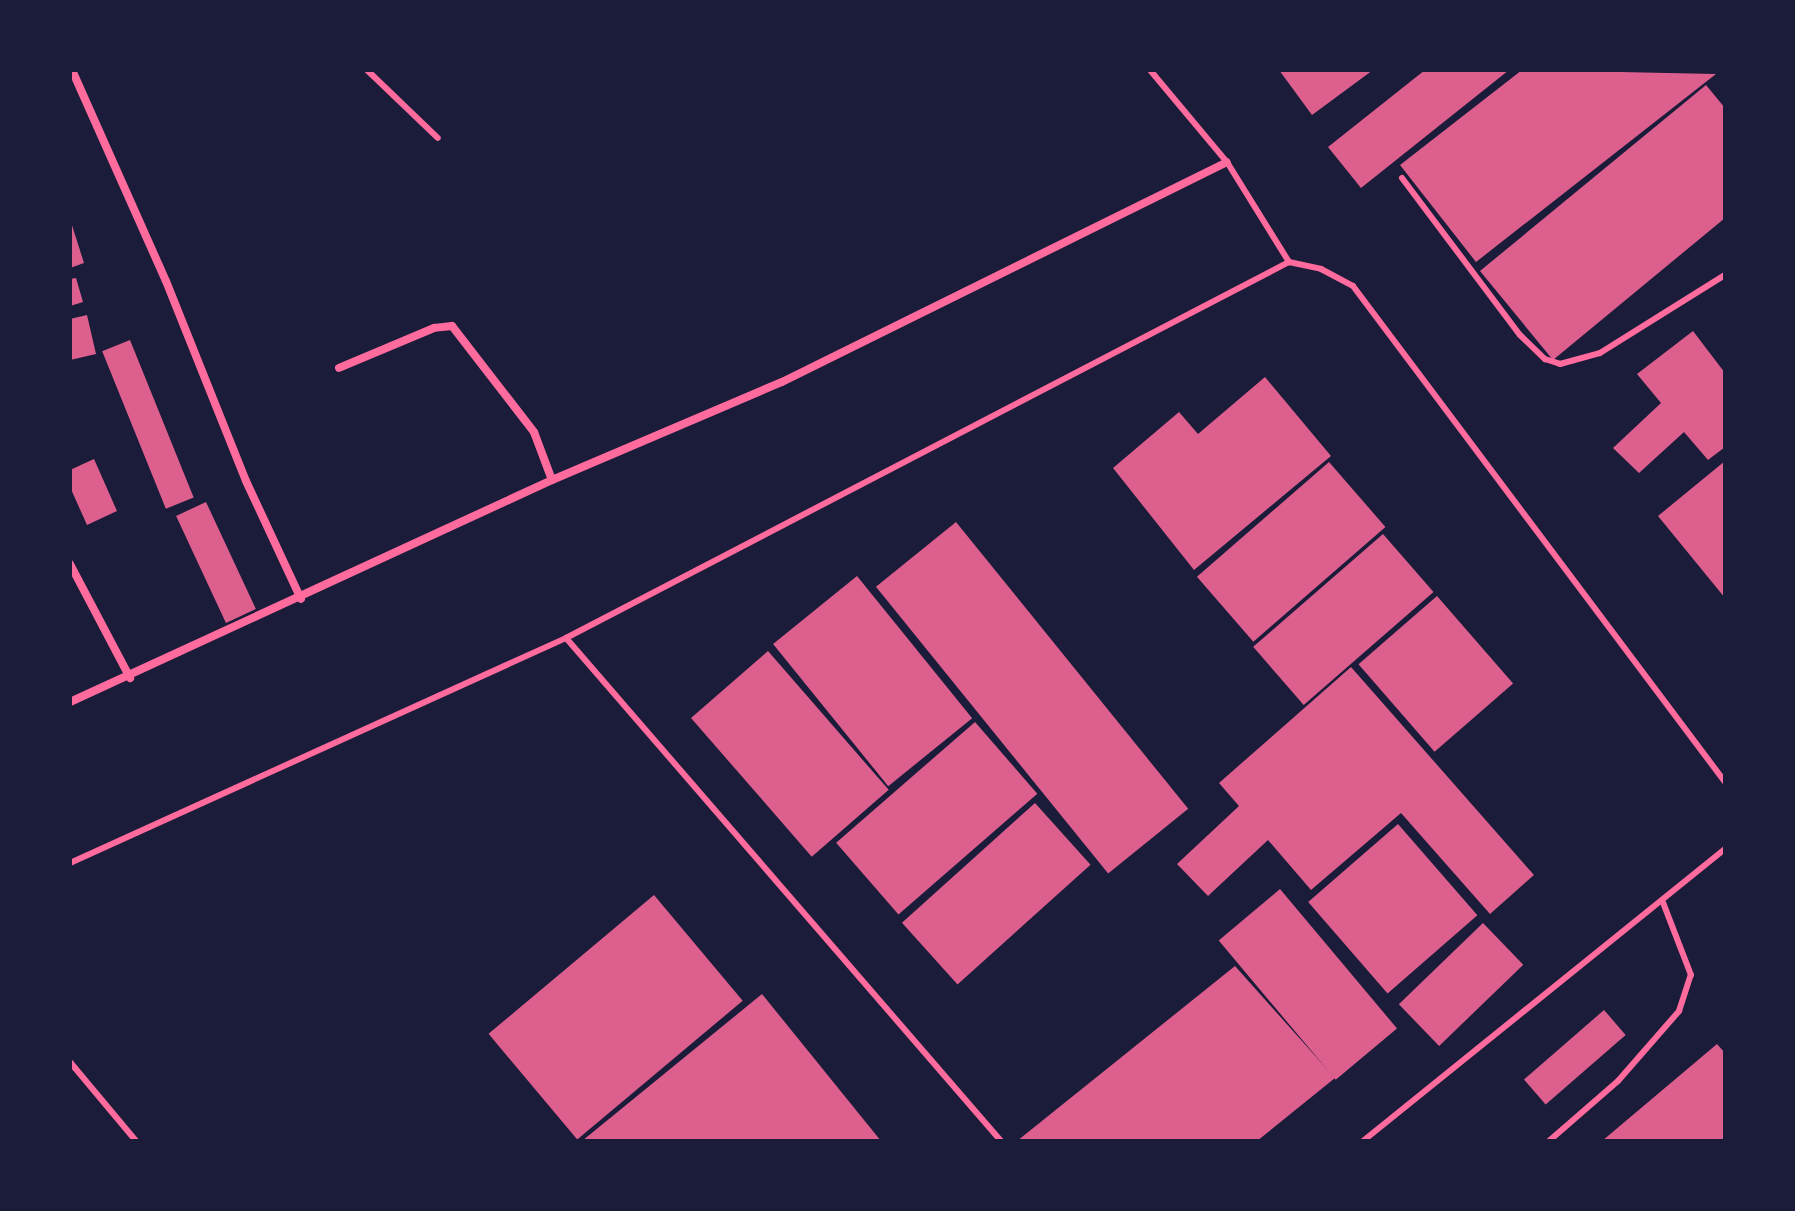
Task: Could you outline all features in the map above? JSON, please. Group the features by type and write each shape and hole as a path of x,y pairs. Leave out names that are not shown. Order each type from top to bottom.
{"street":[{"path":"72,70 166,281 246,481 301,599"},
{"path":"70,702 130,678 552,480 782,382 1227,162"},
{"path":"339,368 434,328 452,326 534,432 552,480"},
{"path":"70,564 130,678"}],"lane":[{"path":"367,70 438,138"},
{"path":"1150,70 1227,162 1289,262"},
{"path":"1402,178 1520,335 1545,359 1560,364 1600,353 1725,275"},
{"path":"70,863 566,638 1289,262 1321,269 1353,286 1725,782"},
{"path":"566,638 1001,1141"},
{"path":"1363,1141 1725,849"},
{"path":"1549,1141 1618,1081 1679,1011 1691,975 1662,900"},
{"path":"70,1062 136,1141"}],"building":[{"path":"1279,70 1373,70 1312,115"},
{"path":"1425,70 1509,70 1361,188 1328,147"},
{"path":"1522,70 1716,74 1476,262 1400,165"},
{"path":"1706,85 1725,108 1725,218 1553,360 1480,271"},
{"path":"70,219 84,263 70,268"},
{"path":"76,278 83,302 70,306 70,279"},
{"path":"87,315 96,354 70,360 70,319"},
{"path":"1693,331 1725,373 1725,447 1708,460 1684,432 1639,473 1613,448 1661,403 1637,374"},
{"path":"130,340 194,498 166,509 102,351"},
{"path":"1265,377 1331,456 1194,570 1113,468 1179,412 1198,434"},
{"path":"94,459 117,511 87,525 70,487 70,470"},
{"path":"1725,461 1725,598 1658,516"},
{"path":"1329,462 1385,527 1253,642 1197,577"},
{"path":"206,502 256,609 226,623 176,516"},
{"path":"956,522 1188,809 1108,874 876,587"},
{"path":"1383,534 1434,592 1304,705 1253,647"},
{"path":"857,576 972,718 888,786 773,644"},
{"path":"1437,596 1513,684 1435,752 1359,664"},
{"path":"768,651 889,790 812,857 691,718"},
{"path":"1351,667 1534,875 1490,914 1401,813 1311,890 1268,840 1208,896 1177,864 1239,806 1219,783"},
{"path":"975,722 1037,794 898,914 836,843"},
{"path":"1035,803 1091,865 958,984 902,923"},
{"path":"1398,824 1477,915 1388,993 1308,902"},
{"path":"1280,889 1397,1028 1336,1080 1219,940"},
{"path":"654,895 743,1001 577,1140 489,1034"},
{"path":"1483,923 1523,965 1439,1046 1399,1004"},
{"path":"1235,966 1335,1078 1257,1141 1017,1141"},
{"path":"762,994 881,1141 582,1141"},
{"path":"1604,1010 1626,1035 1546,1104 1524,1080"},
{"path":"1717,1044 1725,1053 1725,1141 1602,1141"}]}
